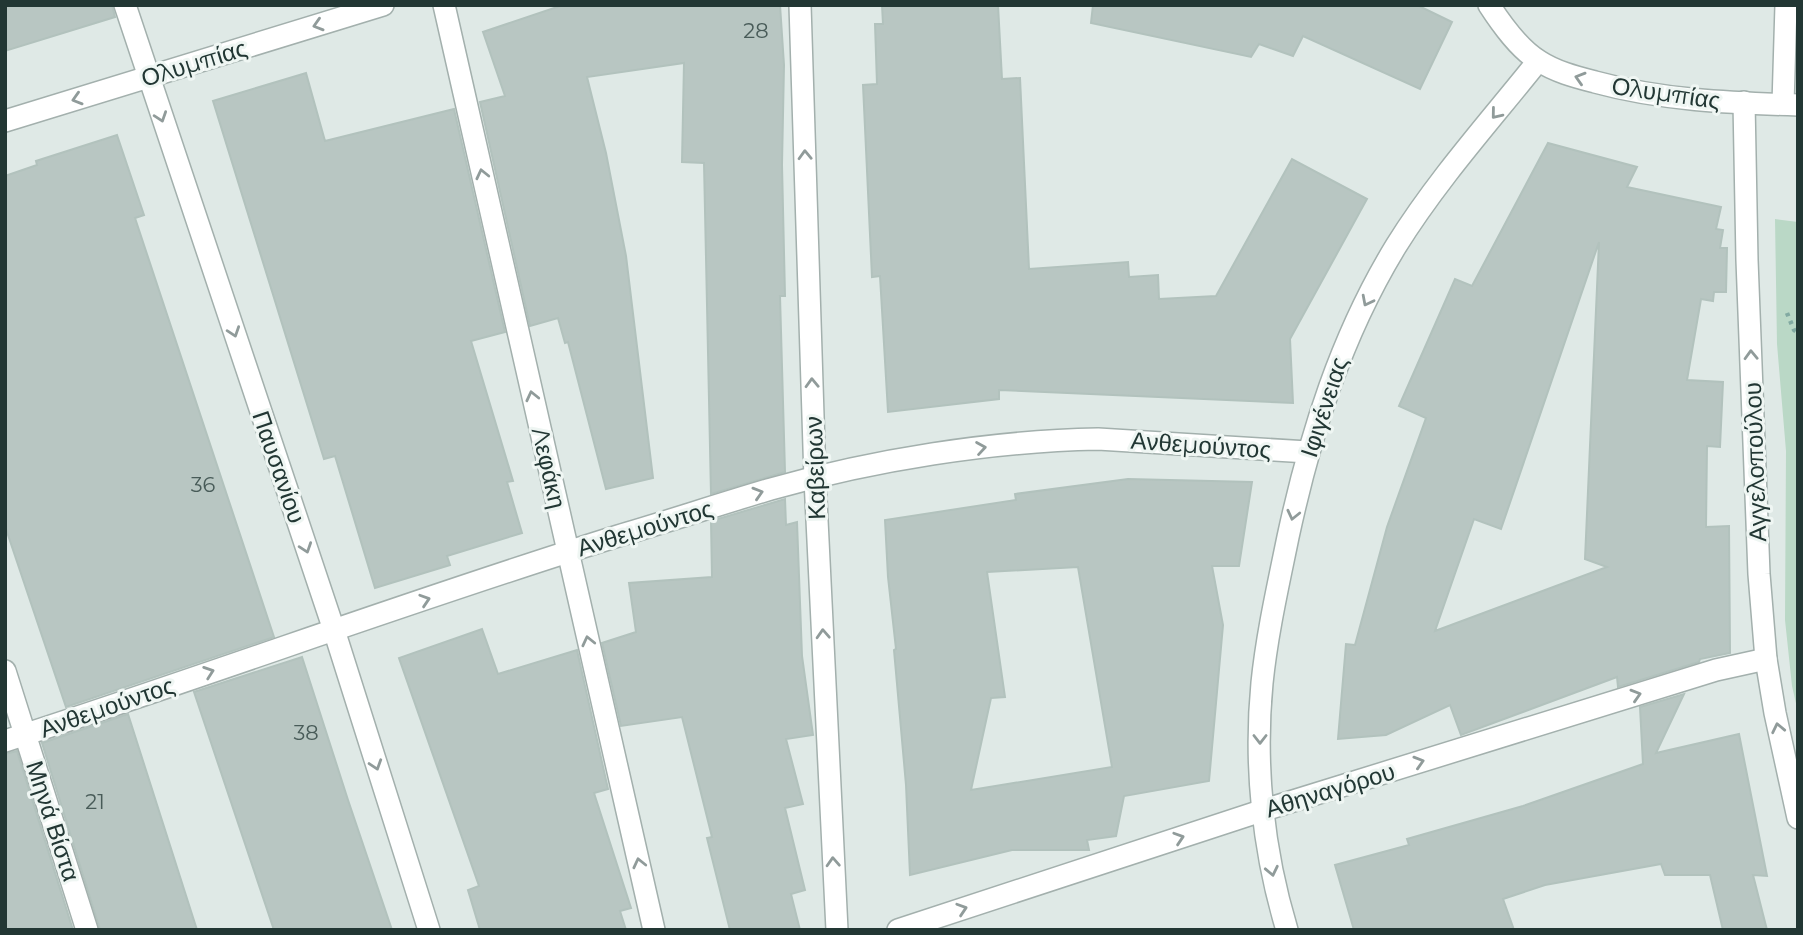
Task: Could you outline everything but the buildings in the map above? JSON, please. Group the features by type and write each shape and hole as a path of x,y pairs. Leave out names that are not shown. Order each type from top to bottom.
{"street":[{"name":"Παυσανίου","path":"125,5 334,630 429,930"},
{"name":"Ολυμπίας","path":"5,121 383,5"},
{"name":"Λεφάκη","path":"444,5 654,930"},
{"name":"Καβείρων","path":"800,5 815,479 837,930"},
{"path":"1489,5 1510,33 1538,61"},
{"path":"1786,5 1790,104"},
{"name":"Ολυμπίας","path":"1538,61 1579,78 1649,94 1684,99 1790,104"},
{"name":"Ιφιγένειας","path":"1287,930 1271,872 1264,810 1260,715 1273,603 1308,452 1331,378 1346,341 1395,247 1454,165 1538,61"},
{"name":"Αγγελοπούλου","path":"1744,102 1756,507 1766,659 1774,713 1798,818"},
{"name":"Ανθεμούντος","path":"15,738 568,552 773,489 884,463 996,446 1098,439 1308,452"},
{"name":"Αθηναγόρου","path":"898,930 1264,810 1716,670 1766,659"},
{"name":"Μηνά Βίστα","path":"5,671 15,738 88,930"}],"green space":[{"path":"1775,219 1798,222 1798,712 1792,686 1785,620 1786,451 1777,344"}]}
